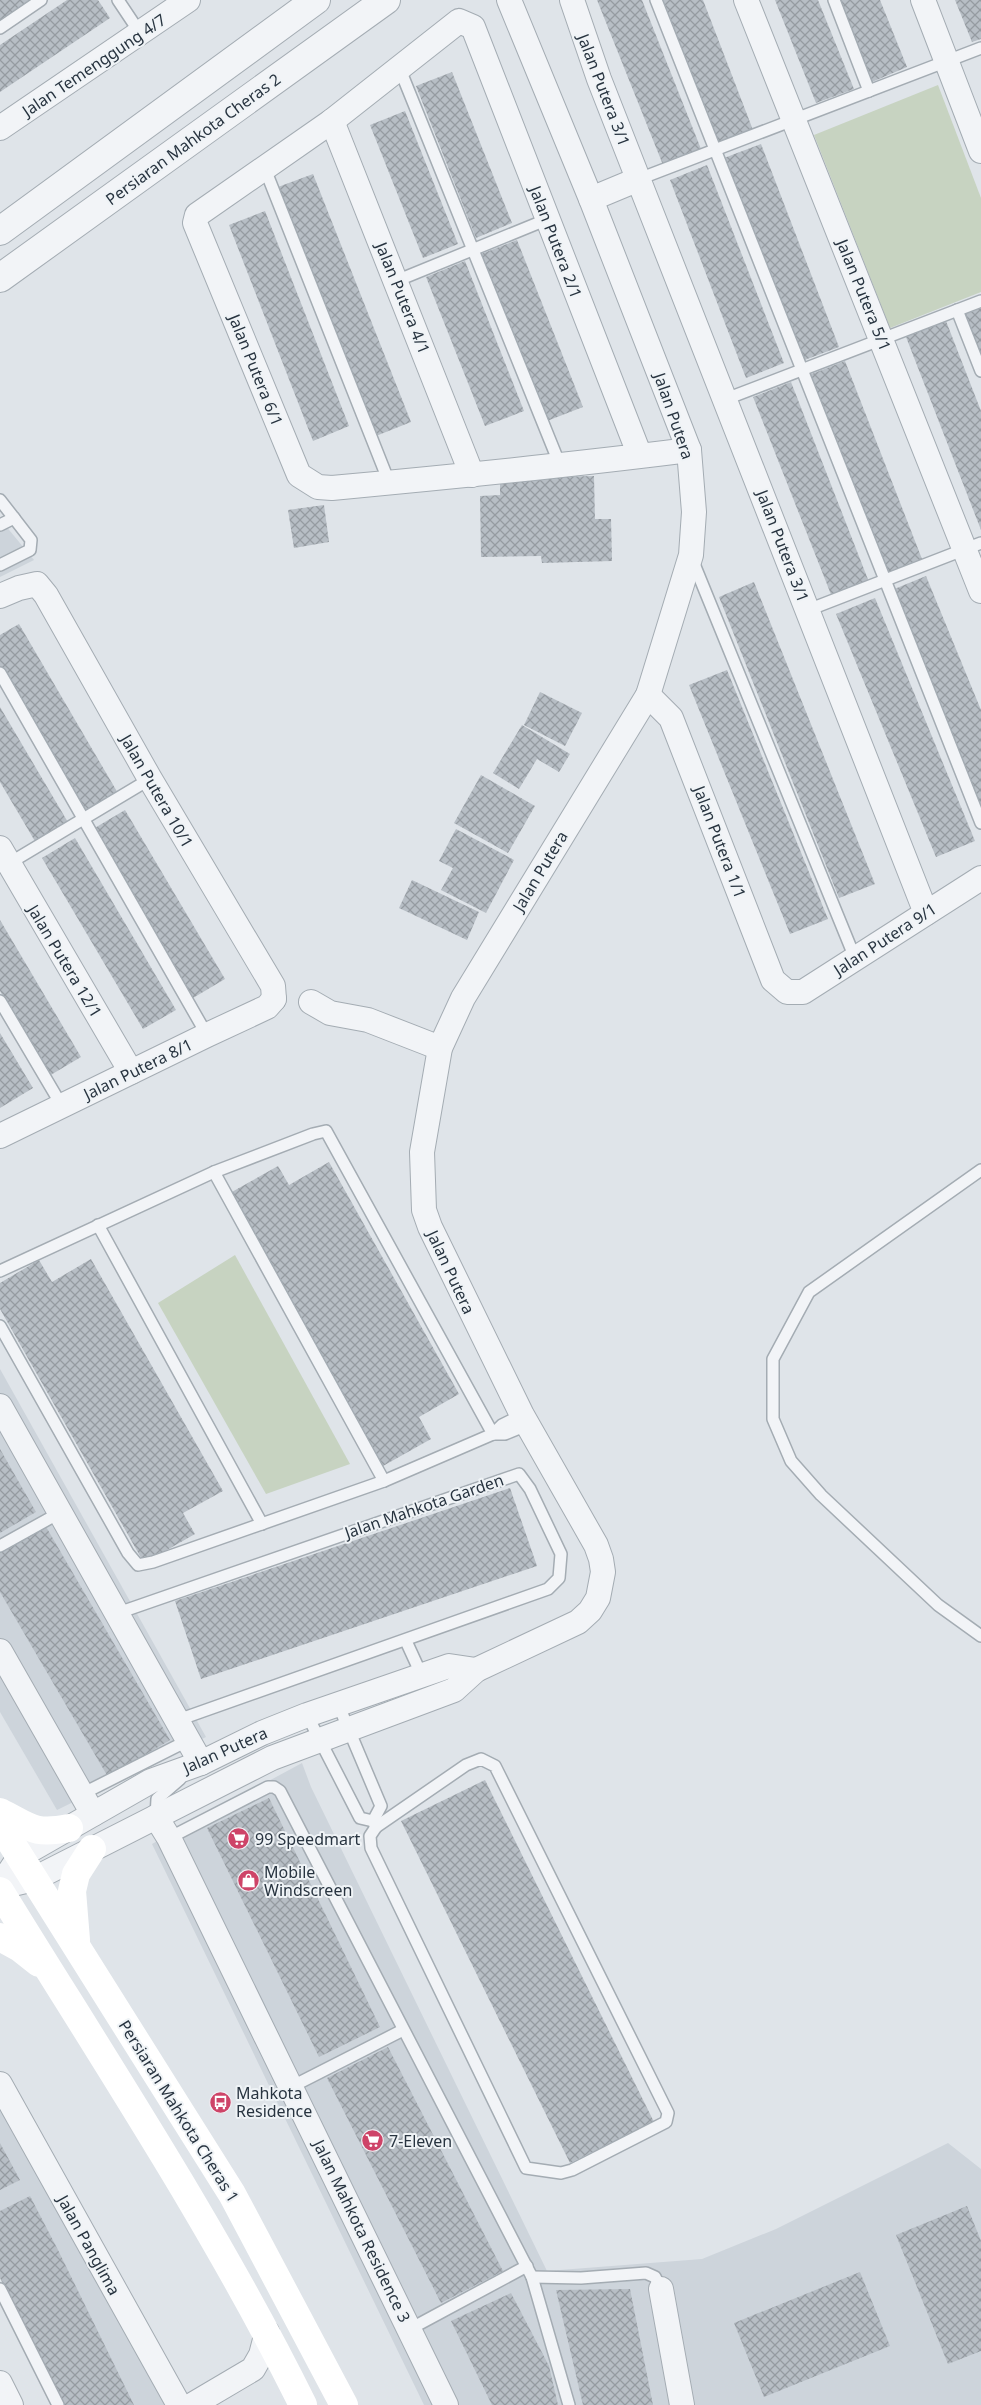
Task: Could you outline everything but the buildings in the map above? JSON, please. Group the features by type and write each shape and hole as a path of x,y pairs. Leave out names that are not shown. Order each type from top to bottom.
{"main road":[{"path":"0,1812 35,1830 49,1832 69,1828"},
{"name":"Persiaran Mahkota Cheras 1","path":"0,1825 232,2194 344,2405"},
{"path":"77,1946 72,1891 76,1874 92,1849"},
{"path":"0,1888 48,1970 148,2131 267,2332 303,2405"},
{"path":"0,1937 20,1948 48,1970"}],"street":[{"name":"Jalan Temenggung 4/7","path":"0,128 188,0"},
{"path":"0,230 316,0"},
{"name":"Persiaran Mahkota Cheras 2","path":"0,278 386,0"},
{"name":"Jalan Putera","path":"0,1888 34,1879 272,1758 454,1690 476,1670 578,1622 590,1611 598,1598 603,1572 596,1545 524,1420 478,1329 430,1227 424,1210 422,1152 440,1048 463,998 648,695 691,555 694,512 689,450 591,200 509,0"},
{"name":"Jalan Putera 3/1","path":"572,0 599,79 926,913"},
{"name":"Jalan Putera 5/1","path":"746,0 881,340 973,546 981,591"},
{"path":"923,0 981,151"},
{"name":"Jalan Putera 6/1","path":"473,27 459,21 332,121 197,215 195,223 299,475 318,487 332,488 472,475 689,450"},
{"name":"Jalan Putera 2/1","path":"473,27 640,456"},
{"name":"Jalan Putera 4/1","path":"332,121 472,475"},
{"path":"591,200 638,179"},
{"name":"Jalan Putera 10/1","path":"0,596 19,588 37,584 46,595 150,779 273,986 274,999"},
{"name":"Jalan Putera 1/1","path":"648,695 671,718 773,980 787,992"},
{"name":"Jalan Putera 12/1","path":"3,857 131,1072"},
{"name":"Jalan Putera 9/1","path":"787,992 803,992 981,878"},
{"path":"274,999 311,1002 330,1013 368,1020 440,1048"},
{"name":"Jalan Putera 8/1","path":"0,1136 267,1007 274,999"},
{"path":"0,1406 201,1763"},
{"path":"0,1651 87,1804"},
{"name":"Jalan Putera","path":"0,1888 20,1856 69,1828 87,1804 201,1763 262,1732 338,1704 449,1666 476,1670"},
{"name":"Jalan Mahkota Residence 3","path":"156,1817 169,1838 446,2405"},
{"name":"Jalan Panglima","path":"0,2084 179,2405"},
{"path":"661,2289 682,2405"},
{"path":"192,2405 253,2369 261,2356 267,2332"},
{"path":"0,2383 10,2405"}],"lane":[{"path":"0,28 41,0"},
{"path":"118,0 140,33"},
{"path":"656,0 981,823"},
{"path":"834,0 870,91"},
{"path":"638,179 981,48"},
{"path":"400,67 560,465"},
{"path":"265,169 389,482"},
{"path":"396,281 548,219"},
{"path":"726,399 981,301"},
{"path":"957,310 981,371"},
{"path":"0,500 31,540 30,550 0,565"},
{"path":"0,525 14,518"},
{"path":"808,610 973,546"},
{"path":"691,555 855,958"},
{"path":"0,673 206,1035"},
{"path":"3,857 84,818 150,779"},
{"path":"0,1001 62,1106"},
{"path":"0,1271 214,1172 313,1134 326,1131 493,1434"},
{"path":"981,1170 809,1292 772,1359 772,1419 791,1461 821,1495 938,1605 981,1636"},
{"path":"214,1172 384,1481"},
{"path":"98,1225 262,1524"},
{"path":"0,1326 128,1553 138,1565 153,1562 384,1481 493,1434 502,1425 524,1420"},
{"name":"Jalan Mahkota Garden","path":"87,1804 183,1730 406,1642 548,1589 559,1578 561,1554 530,1490 519,1474 118,1613"},
{"path":"0,1546 61,1512"},
{"path":"406,1642 422,1676"},
{"path":"338,1704 381,1806 374,1824 370,1836 371,1848 526,2168 561,2173 572,2170 666,2122 668,2112 495,1766 481,1759 466,1765 374,1824"},
{"path":"307,1715 360,1818 374,1824"},
{"path":"156,1817 157,1799 201,1763"},
{"path":"169,1838 268,1787 274,1786 280,1792 532,2276 569,2405"},
{"path":"291,2087 403,2030"},
{"path":"410,2328 527,2266"},
{"path":"532,2276 581,2278 646,2273 654,2277 661,2289"},
{"path":"0,2289 58,2405"}],"shaded area":[{"path":"0,519 34,560 0,577"},
{"path":"0,1369 206,1737 57,1810 0,1712"},
{"path":"302,1763 311,1787 547,2271 702,2259 776,2229 948,2143 981,2169 981,2405 424,2405 152,1844"},
{"path":"0,2099 173,2405 65,2405 0,2276"}],"green space":[{"path":"938,85 981,198 981,292 890,328 814,135"},
{"path":"235,1255 350,1464 266,1494 158,1303"}],"place":[{"name":"99 Speedmart","path":"239,1839"},
{"name":"Mobile Windscreen","path":"248,1881"},
{"name":"Mahkota Residence","path":"220,2102"},
{"name":"7-Eleven","path":"373,2141"}]}
